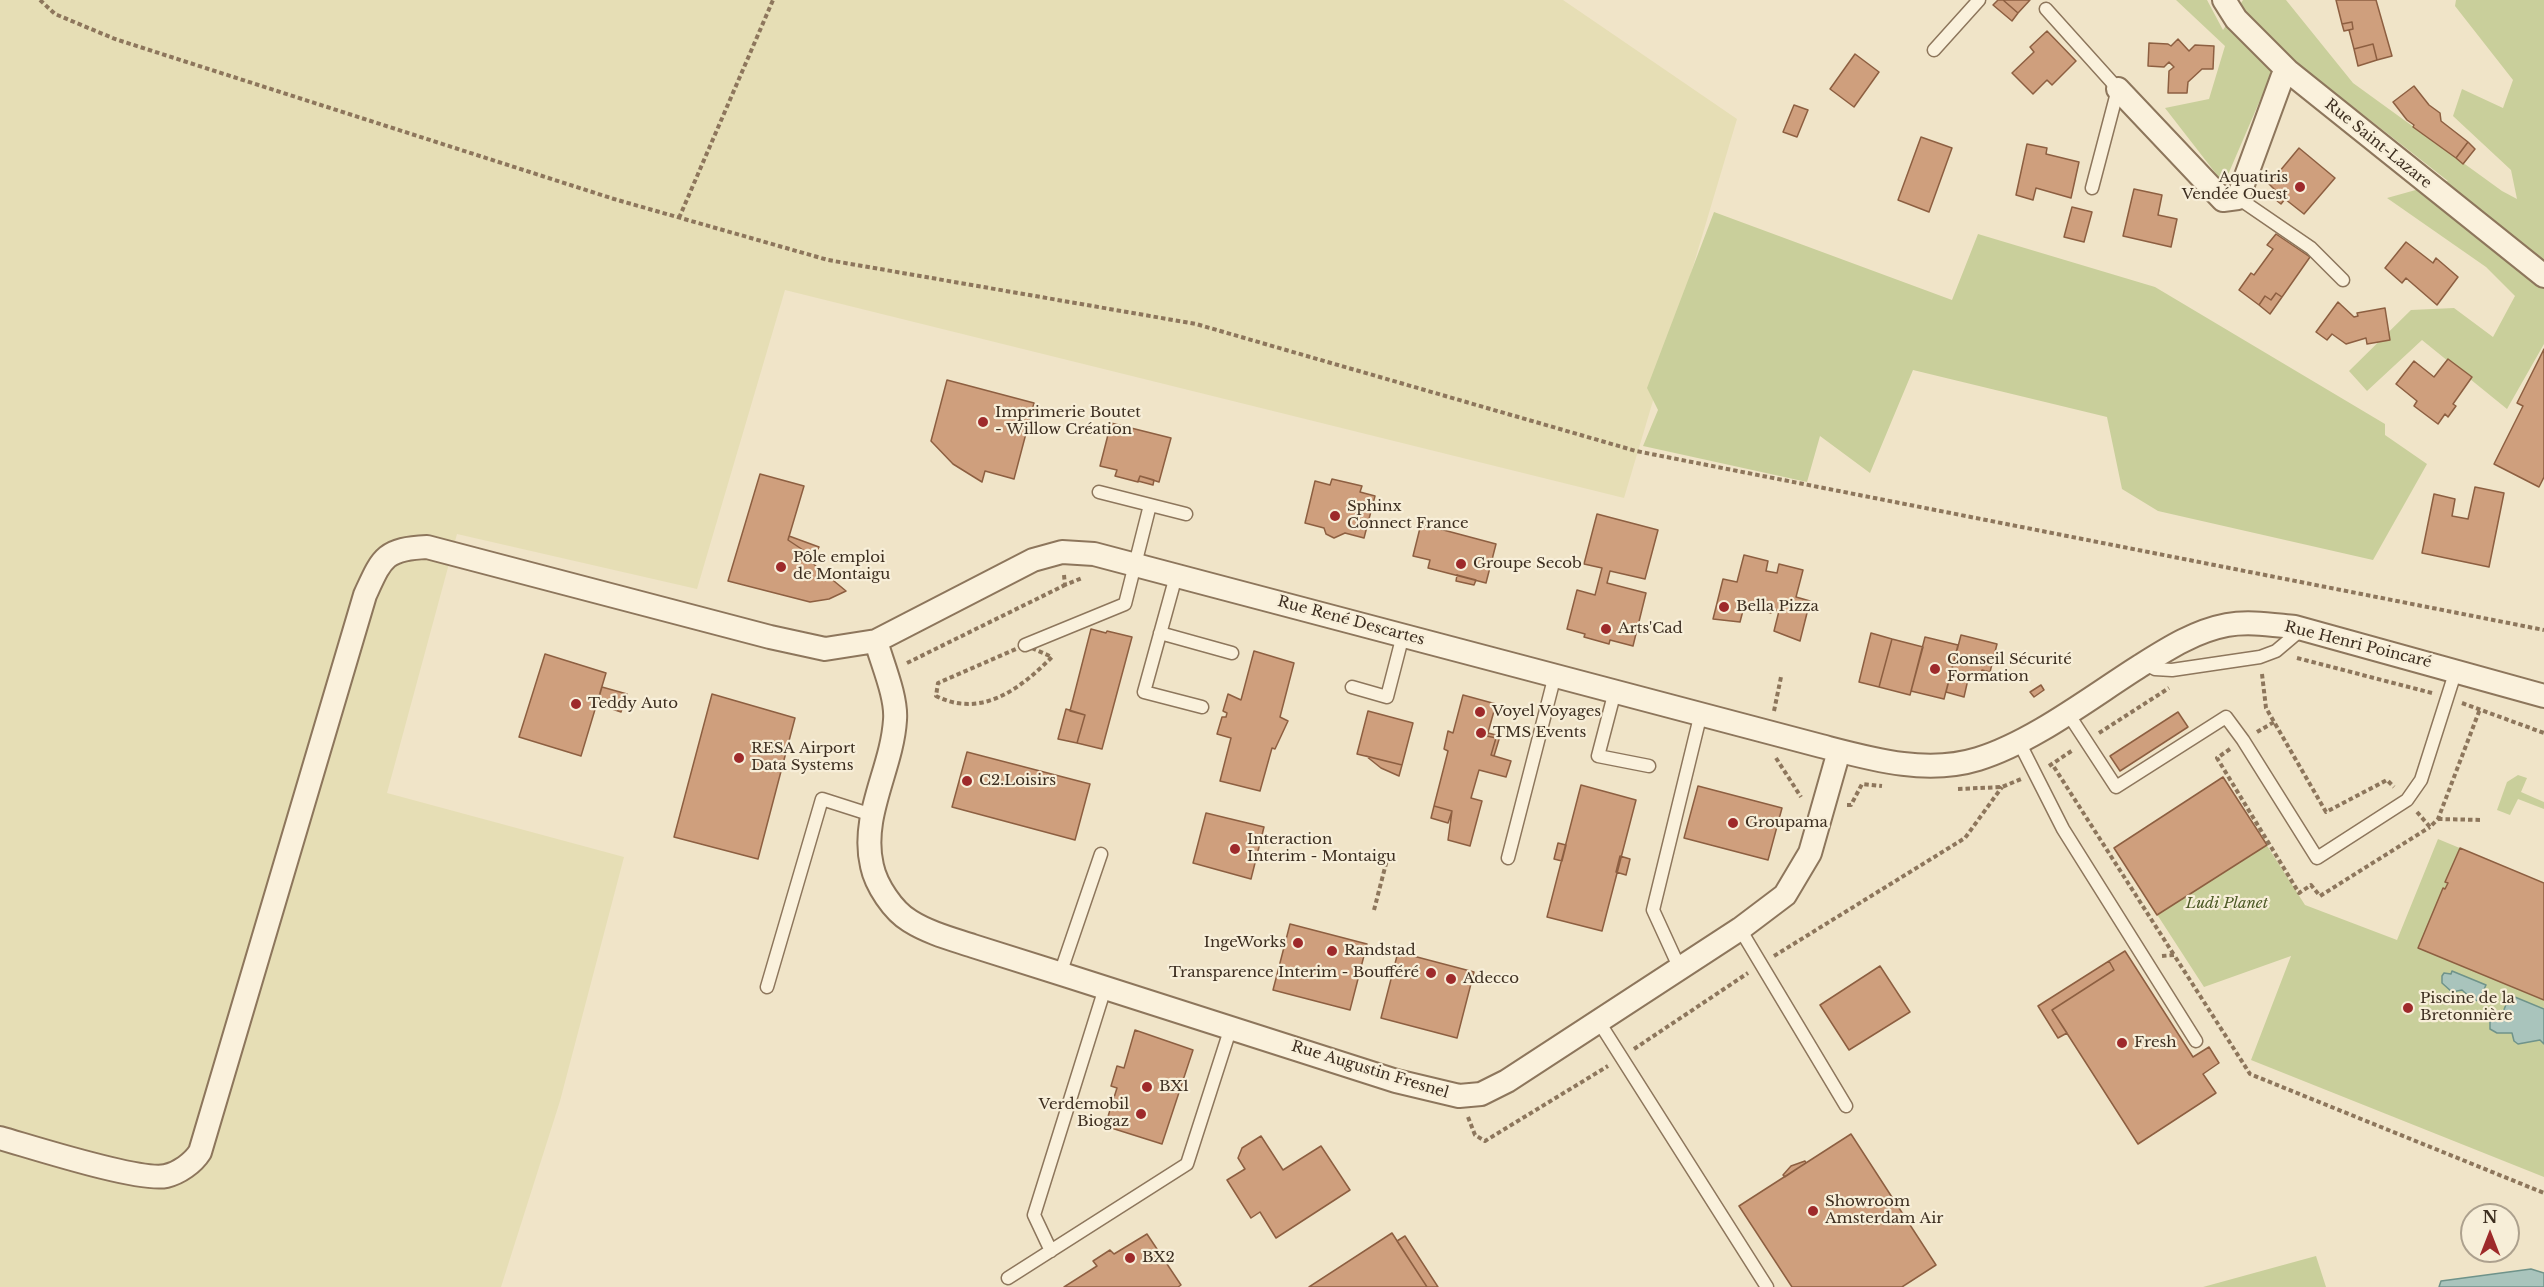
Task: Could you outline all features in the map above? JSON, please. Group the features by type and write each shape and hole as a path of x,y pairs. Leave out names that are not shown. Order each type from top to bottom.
{"street":[{"name":"Rue Saint-Lazare","path":"2224,0 2236,19 2288,71 2544,276"},
{"path":"2118,89 2223,200 2238,198 2282,78 2288,71"},
{"name":"Rue René Descartes","path":"0,1138 139,1175 166,1176 195,1160 200,1152 365,595 383,560 400,548 427,547 800,645 825,649 876,641 1033,560 1062,552 1094,554 1839,751"},
{"name":"Rue Henri Poincaré","path":"2019,742 2190,636 2227,625 2257,624 2302,629 2544,696"},
{"name":"Rue Augustin Fresnel","path":"876,641 896,718 889,758 872,815 869,843 872,867 879,885 891,903 908,920 929,931 1060,974 1396,1081 1459,1096 1481,1094 1507,1081 1740,929 1785,895 1797,879 1810,853 1839,751"},
{"path":"1839,751 1897,764 1941,765 1977,759 2019,742"}],"lane":[{"path":"1934,50 1979,0"},
{"path":"2046,9 2118,89 2092,189"},
{"path":"2238,198 2311,248 2343,280"},
{"path":"1099,492 1186,514"},
{"path":"1024,645 1125,604 1150,505"},
{"path":"1176,576 1144,692 1202,707"},
{"path":"2144,663 2155,669 2172,670 2260,657 2276,651 2302,629"},
{"path":"1160,633 1232,653"},
{"path":"1352,687 1387,698 1403,635"},
{"path":"2067,712 2116,787 2226,717 2243,740 2317,858 2407,800 2421,780 2456,670"},
{"path":"1508,858 1555,675"},
{"path":"1615,691 1598,756 1649,766"},
{"path":"1680,969 1653,910 1701,713"},
{"path":"2019,742 2063,829 2196,1041"},
{"path":"767,987 822,799 872,815"},
{"path":"1060,974 1101,854"},
{"path":"1740,929 1845,1106"},
{"path":"1051,1251 1034,1215 1105,988"},
{"path":"1599,1022 1767,1287"},
{"path":"1008,1278 1187,1164 1231,1027"}],"path":[{"path":"40,0 55,14 115,39 614,199 828,260 1196,324 1636,451 2544,630"},
{"path":"679,218 773,0"},
{"path":"885,674 1065,585"},
{"path":"1024,645 1052,657 1027,682 1011,693 975,704 948,702 936,696 938,683 1024,645"},
{"path":"2291,660 2301,657 2448,698 2544,734"},
{"path":"2262,668 2266,708 2326,812 2386,780 2430,827 2439,819 2480,710"},
{"path":"1781,677 1764,751 1777,758 1806,804 1851,805 1862,784 1885,786"},
{"path":"1950,790 2002,787 2035,773 2174,685"},
{"path":"2052,764 2250,1074 2544,1193"},
{"path":"1459,1096 1475,1135 1485,1141 1621,1057 1761,964 1965,838 2002,787"},
{"path":"2439,819 2482,820"},
{"path":"1374,910 1389,852"},
{"path":"2142,954 2158,957 2174,955"}],"shaded area":[{"path":"0,0 1563,0 1737,119 1624,498 785,290 697,589 457,534 387,793 624,857 560,1101 501,1287 0,1287"}],"green space":[{"path":"2176,0 2207,0 2223,30 2243,0 2286,0 2353,83 2502,191 2517,199 2511,170 2453,116 2462,89 2503,108 2513,80 2455,6 2456,0 2544,0 2544,344 2507,409 2422,340 2367,391 2349,371 2411,310 2454,308 2493,337 2515,296 2486,267 2387,198 2448,181 2292,59 2267,84 2224,184 2165,108 2209,99 2225,46"},
{"path":"1714,212 1952,300 1978,234 2155,287 2385,424 2385,435 2427,464 2373,560 2158,511 2122,489 2107,417 1913,370 1870,473 1820,436 1807,482 1643,446 1658,410 1647,388"},
{"path":"2518,775 2527,778 2521,792 2544,802 2544,809 2518,799 2510,815 2497,810 2507,782"},
{"name":"Piscine de la Bretonnière","path":"2223,777 2305,905 2397,940 2438,839 2544,883 2544,1177 2251,1060 2291,956 2204,987 2114,848"},
{"path":"2316,1256 2326,1287 2203,1287"}],"water":[{"path":"2452,971 2486,985 2479,1000 2474,1001 2462,990 2452,992 2442,983 2444,973 2451,974"},
{"path":"2510,995 2544,1009 2544,1044 2540,1040 2518,1044 2514,1041 2512,1033 2497,1033 2490,1029 2490,1020 2496,1014 2503,1012"},
{"path":"2531,1269 2544,1273 2544,1287 2439,1287 2441,1281"}],"building":[{"path":"1998,0 2003,0 2018,13 2012,21 1993,5"},
{"path":"2003,0 2030,0 2018,13"},
{"path":"2336,0 2376,0 2392,56 2377,60 2373,44 2354,49 2349,30 2353,29 2352,22 2342,24"},
{"path":"2352,22 2353,29 2344,31 2342,24"},
{"path":"2047,31 2076,61 2052,85 2047,80 2033,94 2012,73 2034,52 2030,47"},
{"path":"2178,39 2189,51 2195,45 2214,46 2213,69 2202,69 2188,82 2187,93 2168,93 2169,71 2174,67 2169,62 2164,67 2148,66 2149,43 2171,46"},
{"path":"2373,44 2377,60 2358,66 2354,49"},
{"path":"1855,54 1879,72 1854,107 1830,89"},
{"path":"2414,86 2429,105 2440,113 2441,121 2468,142 2456,158 2413,127 2414,125 2393,102"},
{"path":"1794,105 1808,110 1797,137 1783,132"},
{"path":"1921,137 1952,148 1929,212 1898,200"},
{"path":"2468,142 2475,149 2463,164 2456,158"},
{"path":"2027,144 2047,148 2046,154 2079,162 2071,198 2036,188 2033,200 2016,195"},
{"path":"2299,148 2335,178 2304,214 2285,199 2281,204 2272,197 2277,192 2269,184"},
{"path":"2134,189 2162,195 2158,215 2177,219 2171,247 2123,236"},
{"path":"2072,207 2092,212 2084,242 2064,237"},
{"path":"2276,234 2310,257 2282,297 2276,293 2271,300 2265,296 2259,305 2239,290 2251,273 2254,275 2273,249 2267,245"},
{"path":"2406,242 2433,263 2436,258 2458,277 2437,305 2406,278 2402,283 2385,268"},
{"path":"2276,293 2282,297 2270,314 2259,305 2265,296 2271,300"},
{"path":"2338,302 2354,317 2358,316 2357,313 2385,308 2390,340 2367,344 2366,338 2346,344 2332,334 2327,340 2316,332"},
{"path":"2544,349 2544,477 2539,487 2494,464 2523,406 2517,403"},
{"path":"2448,359 2472,377 2453,404 2456,406 2448,417 2445,414 2438,424 2414,406 2417,401 2396,384 2414,361 2434,377"},
{"name":"Imprimerie Boutet - Willow Création","path":"947,380 1034,403 1014,479 985,471 982,482 953,464 931,441"},
{"path":"1111,423 1171,438 1159,482 1140,476 1138,482 1115,476 1117,470 1100,466"},
{"path":"760,474 804,486 788,540 803,550 799,560 811,562 846,591 829,599 810,602 728,581"},
{"path":"1140,476 1154,480 1153,485 1138,481"},
{"path":"1332,479 1362,486 1360,492 1375,496 1364,538 1345,533 1334,538 1326,534 1324,528 1305,523 1315,481 1330,485"},
{"path":"2475,487 2504,493 2489,567 2422,553 2434,494 2455,499 2452,516 2468,519"},
{"path":"1597,514 1658,530 1645,579 1610,571 1607,583 1646,593 1633,646 1610,640 1609,644 1584,637 1585,634 1567,629 1577,590 1595,595 1602,568 1584,564"},
{"path":"1421,524 1496,544 1486,583 1428,568 1430,560 1413,556"},
{"path":"789,536 819,547 811,562 799,560 803,550 788,540"},
{"path":"1744,555 1768,561 1766,571 1777,573 1779,564 1803,570 1796,597 1810,601 1800,641 1774,631 1779,611 1771,609 1771,613 1752,608 1753,605 1745,603 1740,622 1713,619 1723,579 1737,582"},
{"path":"1457,575 1476,580 1474,585 1456,581"},
{"path":"1091,629 1132,637 1102,749 1077,743 1085,715 1070,711"},
{"path":"1871,633 1892,639 1879,687 1859,682"},
{"path":"1961,635 1997,644 1990,672 1982,670 1980,678 1969,675 1964,697 1946,692"},
{"name":"Conseil Sécurité Formation","path":"1925,637 1958,645 1944,699 1911,691"},
{"path":"1892,639 1923,647 1910,695 1879,687"},
{"path":"1254,651 1294,663 1280,717 1288,721 1275,749 1272,748 1260,791 1220,781 1231,738 1217,734 1222,717 1226,717 1227,713 1223,711 1228,694 1241,700"},
{"path":"545,654 606,673 581,756 519,737"},
{"path":"2041,685 2044,690 2034,697 2030,692"},
{"path":"602,687 627,694 621,712 597,704"},
{"name":"RESA Airport Data Systems","path":"712,694 795,718 758,859 674,837"},
{"path":"1463,695 1496,704 1487,736 1496,738 1491,755 1511,761 1506,777 1479,770 1471,798 1482,801 1470,846 1448,840 1452,811 1434,806 1448,751 1444,749 1448,731 1453,733"},
{"path":"1066,709 1085,715 1077,743 1058,739"},
{"path":"1368,711 1413,723 1402,765 1357,754"},
{"path":"2178,712 2188,727 2120,771 2110,756"},
{"path":"1488,733 1500,736 1494,756 1491,755 1496,738 1487,736"},
{"path":"967,752 1090,784 1075,840 952,807"},
{"path":"1366,756 1402,765 1399,776 1381,768"},
{"path":"2223,777 2267,845 2157,915 2114,848"},
{"path":"1581,785 1636,800 1602,931 1547,917"},
{"path":"1698,786 1782,808 1768,860 1684,838"},
{"path":"1434,806 1452,811 1448,823 1431,818"},
{"path":"1206,813 1264,827 1251,879 1193,863"},
{"path":"1558,843 1566,845 1562,861 1554,859"},
{"path":"2460,848 2544,883 2544,1000 2418,948 2443,888 2445,889 2448,883 2445,882"},
{"path":"1620,856 1630,859 1626,875 1616,872"},
{"path":"1290,924 1367,944 1350,1010 1273,990"},
{"path":"2125,951 2193,1057 2209,1047 2219,1063 2203,1074 2216,1093 2138,1144 2052,1010 2114,970 2109,961"},
{"path":"1398,952 1474,972 1457,1038 1381,1018"},
{"path":"2109,961 2114,970 2052,1010 2067,1033 2058,1038 2038,1006"},
{"path":"1880,966 1910,1012 1849,1050 1820,1005"},
{"name":"BX1","path":"1135,1030 1193,1050 1162,1144 1105,1126 1117,1088 1111,1086 1117,1066 1124,1068"},
{"path":"1851,1134 1936,1265 1902,1287 1792,1287 1739,1206"},
{"path":"1261,1136 1283,1170 1321,1146 1350,1190 1276,1238 1260,1212 1251,1218 1227,1180 1245,1169 1238,1158 1242,1148"},
{"path":"1805,1161 1806,1163 1785,1177 1783,1175 1791,1166"},
{"path":"1392,1233 1427,1287 1309,1287"},
{"name":"BX2","path":"1147,1234 1181,1285 1178,1287 1064,1287 1097,1266 1093,1261 1110,1250 1114,1254"},
{"path":"1405,1236 1438,1287 1427,1287 1397,1241"}],"place":[{"name":"Aquatiris Vendée Ouest","path":"2300,187"},
{"name":"Imprimerie Boutet - Willow Création","path":"983,422"},
{"name":"Sphinx Connect France","path":"1335,516"},
{"name":"Groupe Secob","path":"1461,564"},
{"name":"Pôle emploi de Montaigu","path":"781,567"},
{"name":"Bella Pizza","path":"1724,607"},
{"name":"Arts'Cad","path":"1606,629"},
{"name":"Conseil Sécurité Formation","path":"1935,669"},
{"name":"Teddy Auto","path":"576,704"},
{"name":"Voyel Voyages","path":"1480,712"},
{"name":"TMS Events","path":"1481,733"},
{"name":"RESA Airport Data Systems","path":"739,758"},
{"name":"C2.Loisirs","path":"967,781"},
{"name":"Groupama","path":"1733,823"},
{"name":"Interaction Interim - Montaigu","path":"1235,849"},
{"name":"IngeWorks","path":"1298,943"},
{"name":"Randstad","path":"1332,951"},
{"name":"Transparence Interim - Boufféré","path":"1431,973"},
{"name":"Adecco","path":"1451,979"},
{"name":"Piscine de la Bretonnière","path":"2408,1008"},
{"name":"Fresh","path":"2122,1043"},
{"name":"BX1","path":"1147,1087"},
{"name":"Verdemobil Biogaz","path":"1141,1114"},
{"name":"Showroom Amsterdam Air","path":"1813,1211"},
{"name":"BX2","path":"1130,1258"}],"park label":[{"name":"Ludi Planet","path":"2227,904"}]}
